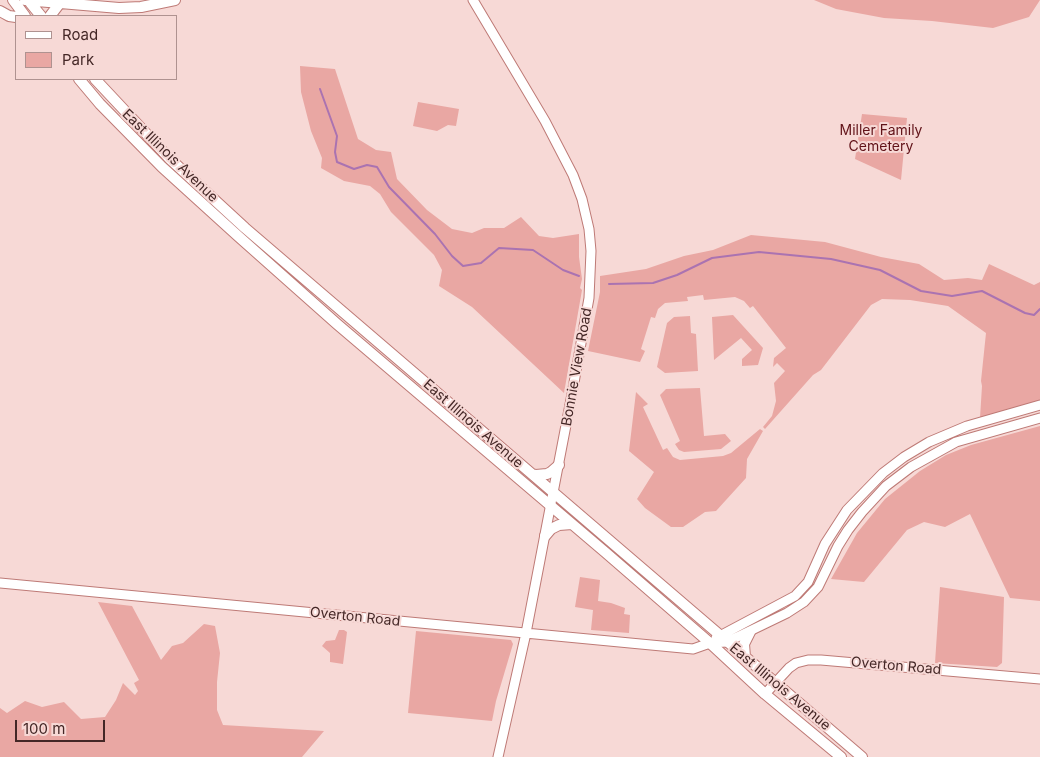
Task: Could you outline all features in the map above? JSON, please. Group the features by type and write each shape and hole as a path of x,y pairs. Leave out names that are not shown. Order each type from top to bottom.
{"main road":[{"path":"13,0 25,15"},
{"path":"27,0 131,8 175,0"},
{"path":"27,0 40,15"},
{"path":"51,15 60,3"},
{"path":"0,11 9,16 15,16"},
{"name":"East Illinois Avenue","path":"80,80 100,104 162,167 386,349 862,757"},
{"name":"East Illinois Avenue","path":"96,80 109,96 241,232 378,359 572,524 710,643 765,694 840,757"},
{"path":"100,104 109,96"},
{"path":"378,359 386,349"},
{"path":"459,428 467,418"},
{"path":"532,474 542,475 551,472 559,465"},
{"path":"545,536 551,529 559,525 572,524"},
{"path":"639,582 648,573"},
{"path":"745,657 744,644 750,632"}],"street":[{"name":"Bonnie View Road","path":"473,0 545,121 574,176 582,199 591,251 589,298 559,465 526,633 498,757"},
{"path":"723,639 795,596 805,586 825,544 847,510 877,480 904,457 929,442 967,426 1040,405"},
{"path":"710,643 750,632 797,607 813,592 848,530 874,498 911,467 956,442 1040,418"},
{"path":"904,457 911,467"},
{"name":"Overton Road","path":"0,583 693,649 710,643"},
{"path":"805,586 813,592"},
{"name":"Overton Road","path":"765,694 796,663 821,660 1040,679"}],"green space":[{"path":"814,0 1040,0 1029,17 993,28 884,18 836,9"},
{"path":"300,66 335,69 358,139 376,150 391,152 397,179 427,210 452,229 472,233 484,228 504,228 521,217 539,236 553,238 579,234 579,257 582,279 580,288 582,290 564,393 472,307 439,286 442,270 434,255 391,212 380,194 370,186 344,181 321,168 322,158 311,131 301,92"},
{"path":"418,102 459,109 456,126 448,125 437,131 413,126"},
{"name":"Miller Family Cemetery","path":"862,114 907,118 901,180 855,159"},
{"path":"751,235 825,242 881,257 919,264 944,280 968,278 982,280 989,264 1034,285 1040,282 1040,400 980,418 981,381 986,333 948,306 910,300 882,299 871,305 821,370 813,375 765,429 763,427 772,416 776,401 774,383 785,371 777,363 773,367 774,358 786,348 753,306 750,308 744,301 735,297 704,300 703,295 687,297 688,301 665,303 658,309 655,318 651,317 641,349 645,351 640,362 588,351 600,292 600,276 646,269 684,256 713,250"},
{"path":"733,315 763,348 758,365 742,366 742,359 752,350 741,338 714,360 712,317"},
{"path":"690,316 691,333 696,334 698,371 665,373 657,367 667,323 674,317"},
{"path":"700,388 704,436 725,434 731,441 721,449 684,452 679,450 675,444 680,441 660,395 666,389"},
{"path":"636,392 648,404 643,407 663,450 667,448 673,457 680,460 723,456 731,453 760,429 763,431 747,459 746,478 716,511 705,512 683,527 671,527 645,508 637,499 654,472 629,451"},
{"path":"1040,426 1040,601 1010,598 970,514 945,527 924,522 907,530 864,582 831,579 857,533 885,499 920,471 946,455 971,445"},
{"path":"580,577 600,580 598,601 625,608 624,614 630,615 629,633 591,630 593,610 575,607"},
{"path":"940,587 1004,597 1002,663 997,667 935,663"},
{"path":"98,602 132,606 161,660 172,646 183,643 204,624 215,626 220,653 217,710 223,725 324,731 302,757 0,757 0,708 7,713 25,701 42,707 64,702 81,719 105,717 116,700 123,683 135,695 138,691 134,683 139,680"},
{"path":"339,630 347,632 343,664 330,662 330,653 322,646 326,641 335,640"},
{"path":"416,631 511,640 513,644 492,721 408,713"}],"waterway":[{"path":"320,89 337,136 335,152 337,162 354,169 367,165 377,167 389,187 463,266 481,263 499,248 533,250 563,270 579,276"},
{"path":"609,284 653,283 677,275 712,258 759,252 831,259 880,270 921,291 952,296 982,291 1025,313 1034,315 1040,309"}]}
